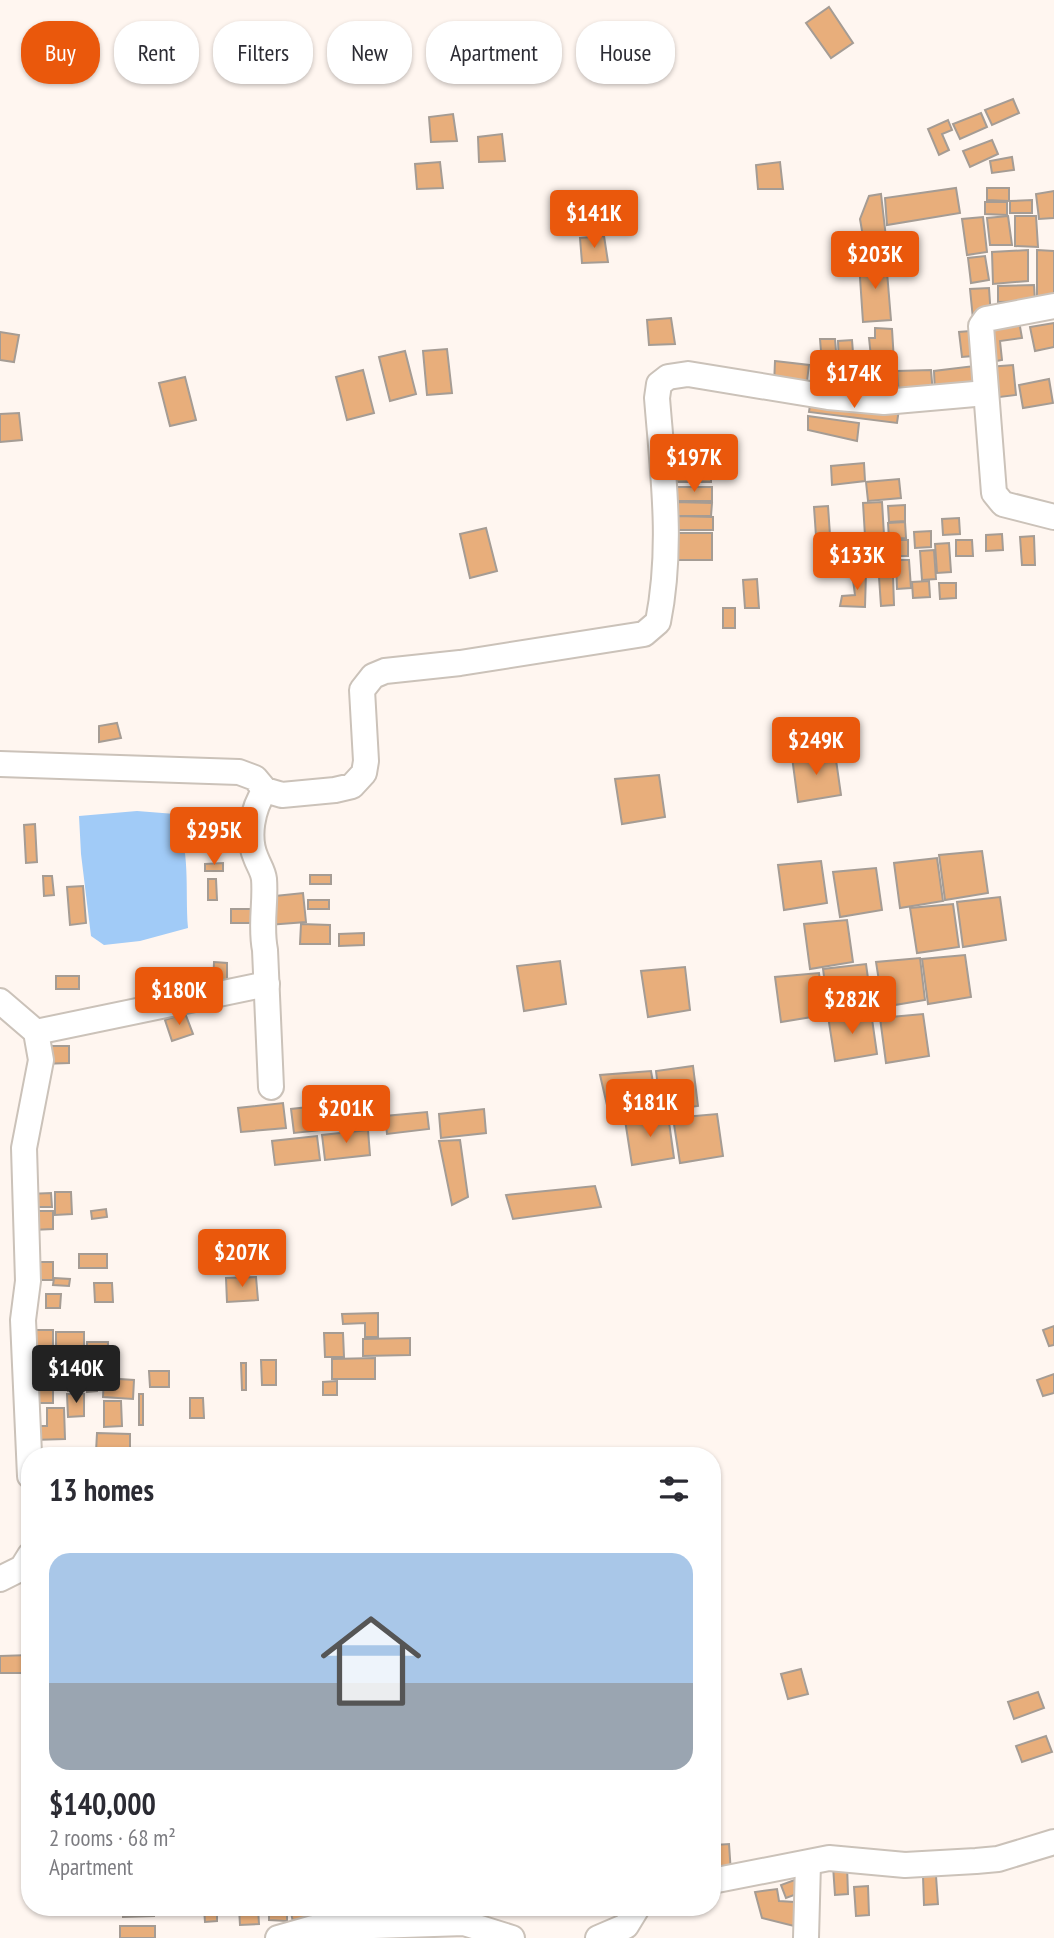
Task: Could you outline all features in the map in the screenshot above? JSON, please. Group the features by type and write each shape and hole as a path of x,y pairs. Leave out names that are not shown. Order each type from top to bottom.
{"street":[{"path":"1054,306 982,322 994,493 1003,504 1054,517"},
{"path":"0,764 239,772 255,778 265,790 282,795 352,786 365,773 367,751 362,690 373,676 384,671 521,654 644,634 658,622 667,563 666,511 657,398 659,384 668,377 688,374 828,397 884,402 986,393"},
{"path":"265,790 255,814 251,836 255,856 264,874 262,932 271,1087"},
{"path":"36,1032 267,984"},
{"path":"0,1001 36,1032 41,1060 35,1102 12,1167 28,1217 28,1281 23,1320 29,1447"},
{"path":"0,1579 21,1568"},
{"path":"721,1879 843,1857 905,1866 998,1859 1054,1842"},
{"path":"806,1938 808,1863"},
{"path":"598,1938 626,1926 632,1916"},
{"path":"278,1938 313,1928 464,1923 512,1938"}],"water":[{"path":"137,811 175,814 185,856 188,928 140,941 104,945 91,936 79,816"}],"building":[{"path":"829,7 853,43 831,58 806,23"},
{"path":"1013,99 1019,113 992,125 985,110"},
{"path":"981,113 987,127 960,139 953,124"},
{"path":"453,114 457,141 431,142 429,117"},
{"path":"948,120 952,130 942,134 949,150 939,155 928,129"},
{"path":"502,134 505,161 479,162 478,137"},
{"path":"992,140 998,154 970,167 963,151"},
{"path":"1012,157 1014,170 992,173 990,161"},
{"path":"440,162 443,188 417,189 415,164"},
{"path":"780,162 783,189 758,189 756,165"},
{"path":"956,188 960,213 887,225 885,198"},
{"path":"987,188 1009,188 1009,201 987,200"},
{"path":"1054,191 1054,218 1039,219 1036,194"},
{"path":"881,194 888,255 867,260 860,219 869,196"},
{"path":"1032,200 1032,213 1010,213 1010,201"},
{"path":"985,202 1007,202 1007,215 985,214"},
{"path":"1008,216 1012,245 990,245 987,218"},
{"path":"1015,216 1036,216 1038,247 1015,246"},
{"path":"983,217 987,252 967,255 962,219"},
{"path":"604,236 608,262 582,263 580,238"},
{"path":"1028,250 1028,281 993,284 992,252"},
{"path":"1037,250 1054,251 1054,295 1037,297"},
{"path":"985,256 989,280 971,283 968,258"},
{"path":"886,260 891,320 863,322 859,263"},
{"path":"1034,285 1035,301 998,302 998,286"},
{"path":"989,288 991,317 973,319 970,289"},
{"path":"671,318 675,344 649,345 647,320"},
{"path":"1019,321 1022,338 1000,341 1002,360 991,362 986,326"},
{"path":"1054,323 1054,347 1035,351 1030,327"},
{"path":"875,328 892,329 896,394 875,394 869,338 875,338"},
{"path":"970,331 973,356 962,357 959,332"},
{"path":"0,332 19,335 14,362 0,360"},
{"path":"820,339 835,339 837,363 822,364"},
{"path":"852,340 854,365 839,366 838,341"},
{"path":"447,349 452,393 427,395 423,351"},
{"path":"405,351 416,394 390,401 379,357"},
{"path":"775,361 809,365 806,389 774,385"},
{"path":"824,365 839,366 836,391 822,389"},
{"path":"1013,365 1016,395 992,398 988,367"},
{"path":"974,366 977,390 935,393 934,371"},
{"path":"841,369 855,370 853,395 838,393"},
{"path":"363,370 374,413 347,420 336,377"},
{"path":"931,370 933,394 899,397 897,371"},
{"path":"856,372 870,373 871,398 856,396"},
{"path":"185,377 196,420 170,426 159,383"},
{"path":"1049,379 1053,403 1023,408 1019,385"},
{"path":"811,398 899,409 897,423 809,412"},
{"path":"19,413 22,440 0,442 0,414"},
{"path":"808,416 859,423 857,441 808,430"},
{"path":"672,450 708,450 708,464 672,464"},
{"path":"864,463 865,481 832,485 831,466"},
{"path":"675,468 711,468 711,482 675,482"},
{"path":"899,479 901,498 868,501 866,482"},
{"path":"676,487 712,487 712,501 676,501"},
{"path":"675,502 712,503 711,516 675,516"},
{"path":"882,502 884,535 865,536 863,503"},
{"path":"905,505 905,521 889,522 888,506"},
{"path":"828,506 830,535 816,536 814,507"},
{"path":"677,516 713,517 713,530 677,530"},
{"path":"959,518 960,534 943,535 942,519"},
{"path":"905,522 906,538 889,539 888,523"},
{"path":"486,528 497,571 470,578 460,534"},
{"path":"931,531 931,547 915,548 914,532"},
{"path":"676,533 712,533 712,560 676,560"},
{"path":"1002,534 1003,550 986,551 986,535"},
{"path":"1034,536 1035,565 1022,565 1020,537"},
{"path":"891,540 908,540 908,556 892,556"},
{"path":"956,540 972,540 973,556 956,556"},
{"path":"884,543 885,571 871,572 870,544"},
{"path":"949,543 951,572 937,573 935,544"},
{"path":"934,550 936,579 922,580 920,551"},
{"path":"896,560 909,560 911,588 897,589"},
{"path":"852,572 866,572 865,607 840,606 842,596 855,595"},
{"path":"893,576 894,605 881,606 879,577"},
{"path":"757,579 759,608 745,608 743,580"},
{"path":"929,581 930,597 913,598 912,582"},
{"path":"939,583 956,583 956,598 940,599"},
{"path":"723,608 735,608 735,628 723,628"},
{"path":"117,723 121,738 99,742 99,726"},
{"path":"835,753 841,795 798,802 792,757"},
{"path":"659,775 665,817 622,824 615,779"},
{"path":"35,824 37,862 26,863 24,825"},
{"path":"982,851 988,893 945,900 939,855"},
{"path":"937,858 943,901 900,908 894,863"},
{"path":"821,861 827,903 784,910 778,865"},
{"path":"223,863 223,871 205,871 205,864"},
{"path":"876,868 882,910 840,917 833,872"},
{"path":"310,875 331,875 331,884 310,884"},
{"path":"43,876 52,876 54,895 44,896"},
{"path":"208,879 216,879 217,900 208,900"},
{"path":"83,886 86,923 70,925 67,887"},
{"path":"303,893 306,922 268,925 266,897"},
{"path":"1000,897 1006,940 963,947 957,902"},
{"path":"308,900 329,900 329,909 308,909"},
{"path":"953,904 959,947 917,953 910,908"},
{"path":"231,909 255,909 255,923 231,923"},
{"path":"847,920 853,962 810,969 804,924"},
{"path":"301,924 330,925 330,944 300,944"},
{"path":"364,933 364,945 339,946 339,934"},
{"path":"965,955 971,997 928,1004 922,959"},
{"path":"920,958 925,1000 883,1007 876,962"},
{"path":"560,961 566,1004 524,1011 517,966"},
{"path":"214,962 227,963 227,986 213,986"},
{"path":"866,964 872,1007 829,1014 823,969"},
{"path":"685,967 690,1010 648,1017 641,971"},
{"path":"819,973 824,1015 781,1022 775,977"},
{"path":"56,976 79,976 79,989 56,989"},
{"path":"871,1012 877,1054 835,1061 828,1016"},
{"path":"185,1013 193,1034 172,1041 165,1020"},
{"path":"923,1014 929,1056 886,1063 880,1018"},
{"path":"41,1046 69,1046 69,1063 41,1064"},
{"path":"693,1066 698,1106 661,1111 656,1071"},
{"path":"651,1071 657,1106 610,1118 600,1075"},
{"path":"283,1103 286,1128 241,1132 238,1108"},
{"path":"336,1104 339,1128 294,1133 291,1109"},
{"path":"484,1109 486,1133 441,1138 439,1114"},
{"path":"427,1112 429,1129 387,1134 385,1116"},
{"path":"717,1114 723,1156 680,1163 673,1118"},
{"path":"668,1115 674,1158 632,1165 625,1120"},
{"path":"368,1130 370,1155 325,1160 322,1135"},
{"path":"317,1136 320,1160 275,1165 272,1141"},
{"path":"460,1140 468,1197 452,1205 439,1141"},
{"path":"595,1186 601,1207 513,1219 506,1195"},
{"path":"55,1192 71,1192 72,1214 55,1215"},
{"path":"51,1193 52,1207 29,1207 28,1194"},
{"path":"106,1209 107,1217 92,1219 91,1211"},
{"path":"32,1211 53,1211 53,1229 32,1230"},
{"path":"79,1254 107,1254 107,1268 79,1268"},
{"path":"40,1262 53,1262 53,1280 40,1280"},
{"path":"256,1277 258,1300 227,1302 226,1278"},
{"path":"54,1278 70,1279 69,1286 53,1285"},
{"path":"94,1283 112,1283 113,1302 95,1302"},
{"path":"46,1294 61,1294 60,1308 46,1308"},
{"path":"378,1313 378,1337 365,1337 365,1323 343,1324 342,1314"},
{"path":"1054,1326 1054,1345 1049,1346 1043,1330"},
{"path":"28,1330 53,1330 53,1363 28,1363"},
{"path":"56,1332 84,1332 84,1346 56,1346"},
{"path":"324,1333 343,1333 344,1357 325,1357"},
{"path":"410,1338 410,1355 363,1356 363,1339"},
{"path":"87,1342 108,1342 108,1356 87,1356"},
{"path":"97,1357 114,1357 114,1372 98,1372"},
{"path":"375,1358 375,1379 332,1379 332,1359"},
{"path":"86,1359 96,1359 97,1391 87,1392"},
{"path":"261,1360 276,1360 276,1385 262,1385"},
{"path":"241,1363 246,1363 246,1390 242,1390"},
{"path":"67,1370 83,1370 84,1391 68,1391"},
{"path":"149,1371 169,1371 169,1387 150,1387"},
{"path":"1054,1374 1054,1393 1043,1396 1037,1380"},
{"path":"104,1378 134,1380 133,1399 103,1397"},
{"path":"37,1381 53,1381 53,1403 38,1403"},
{"path":"337,1381 337,1395 323,1395 323,1382"},
{"path":"67,1394 84,1394 84,1416 68,1417"},
{"path":"139,1394 143,1394 143,1425 139,1425"},
{"path":"190,1398 203,1398 204,1418 190,1418"},
{"path":"104,1401 121,1401 122,1426 104,1427"},
{"path":"47,1408 64,1408 65,1439 32,1440 32,1426 47,1426"},
{"path":"97,1433 130,1434 130,1447 96,1447"},
{"path":"21,1655 21,1673 0,1673 0,1656"},
{"path":"801,1669 808,1694 788,1699 781,1674"},
{"path":"1038,1692 1044,1708 1014,1719 1008,1702"},
{"path":"1046,1736 1052,1752 1022,1762 1016,1746"},
{"path":"729,1844 731,1873 721,1873 721,1845"},
{"path":"847,1865 848,1894 835,1895 833,1866"},
{"path":"808,1875 813,1888 786,1898 781,1885"},
{"path":"923,1876 936,1876 938,1904 924,1905"},
{"path":"868,1886 869,1915 856,1916 854,1887"},
{"path":"777,1889 779,1901 810,1903 810,1930 762,1918 755,1892"},
{"path":"205,1916 217,1916 217,1921 205,1922"},
{"path":"239,1916 258,1916 259,1924 240,1925"},
{"path":"269,1916 287,1916 287,1921 269,1920"},
{"path":"292,1916 323,1916 293,1922"},
{"path":"120,1926 155,1926 155,1938 120,1938"}]}
